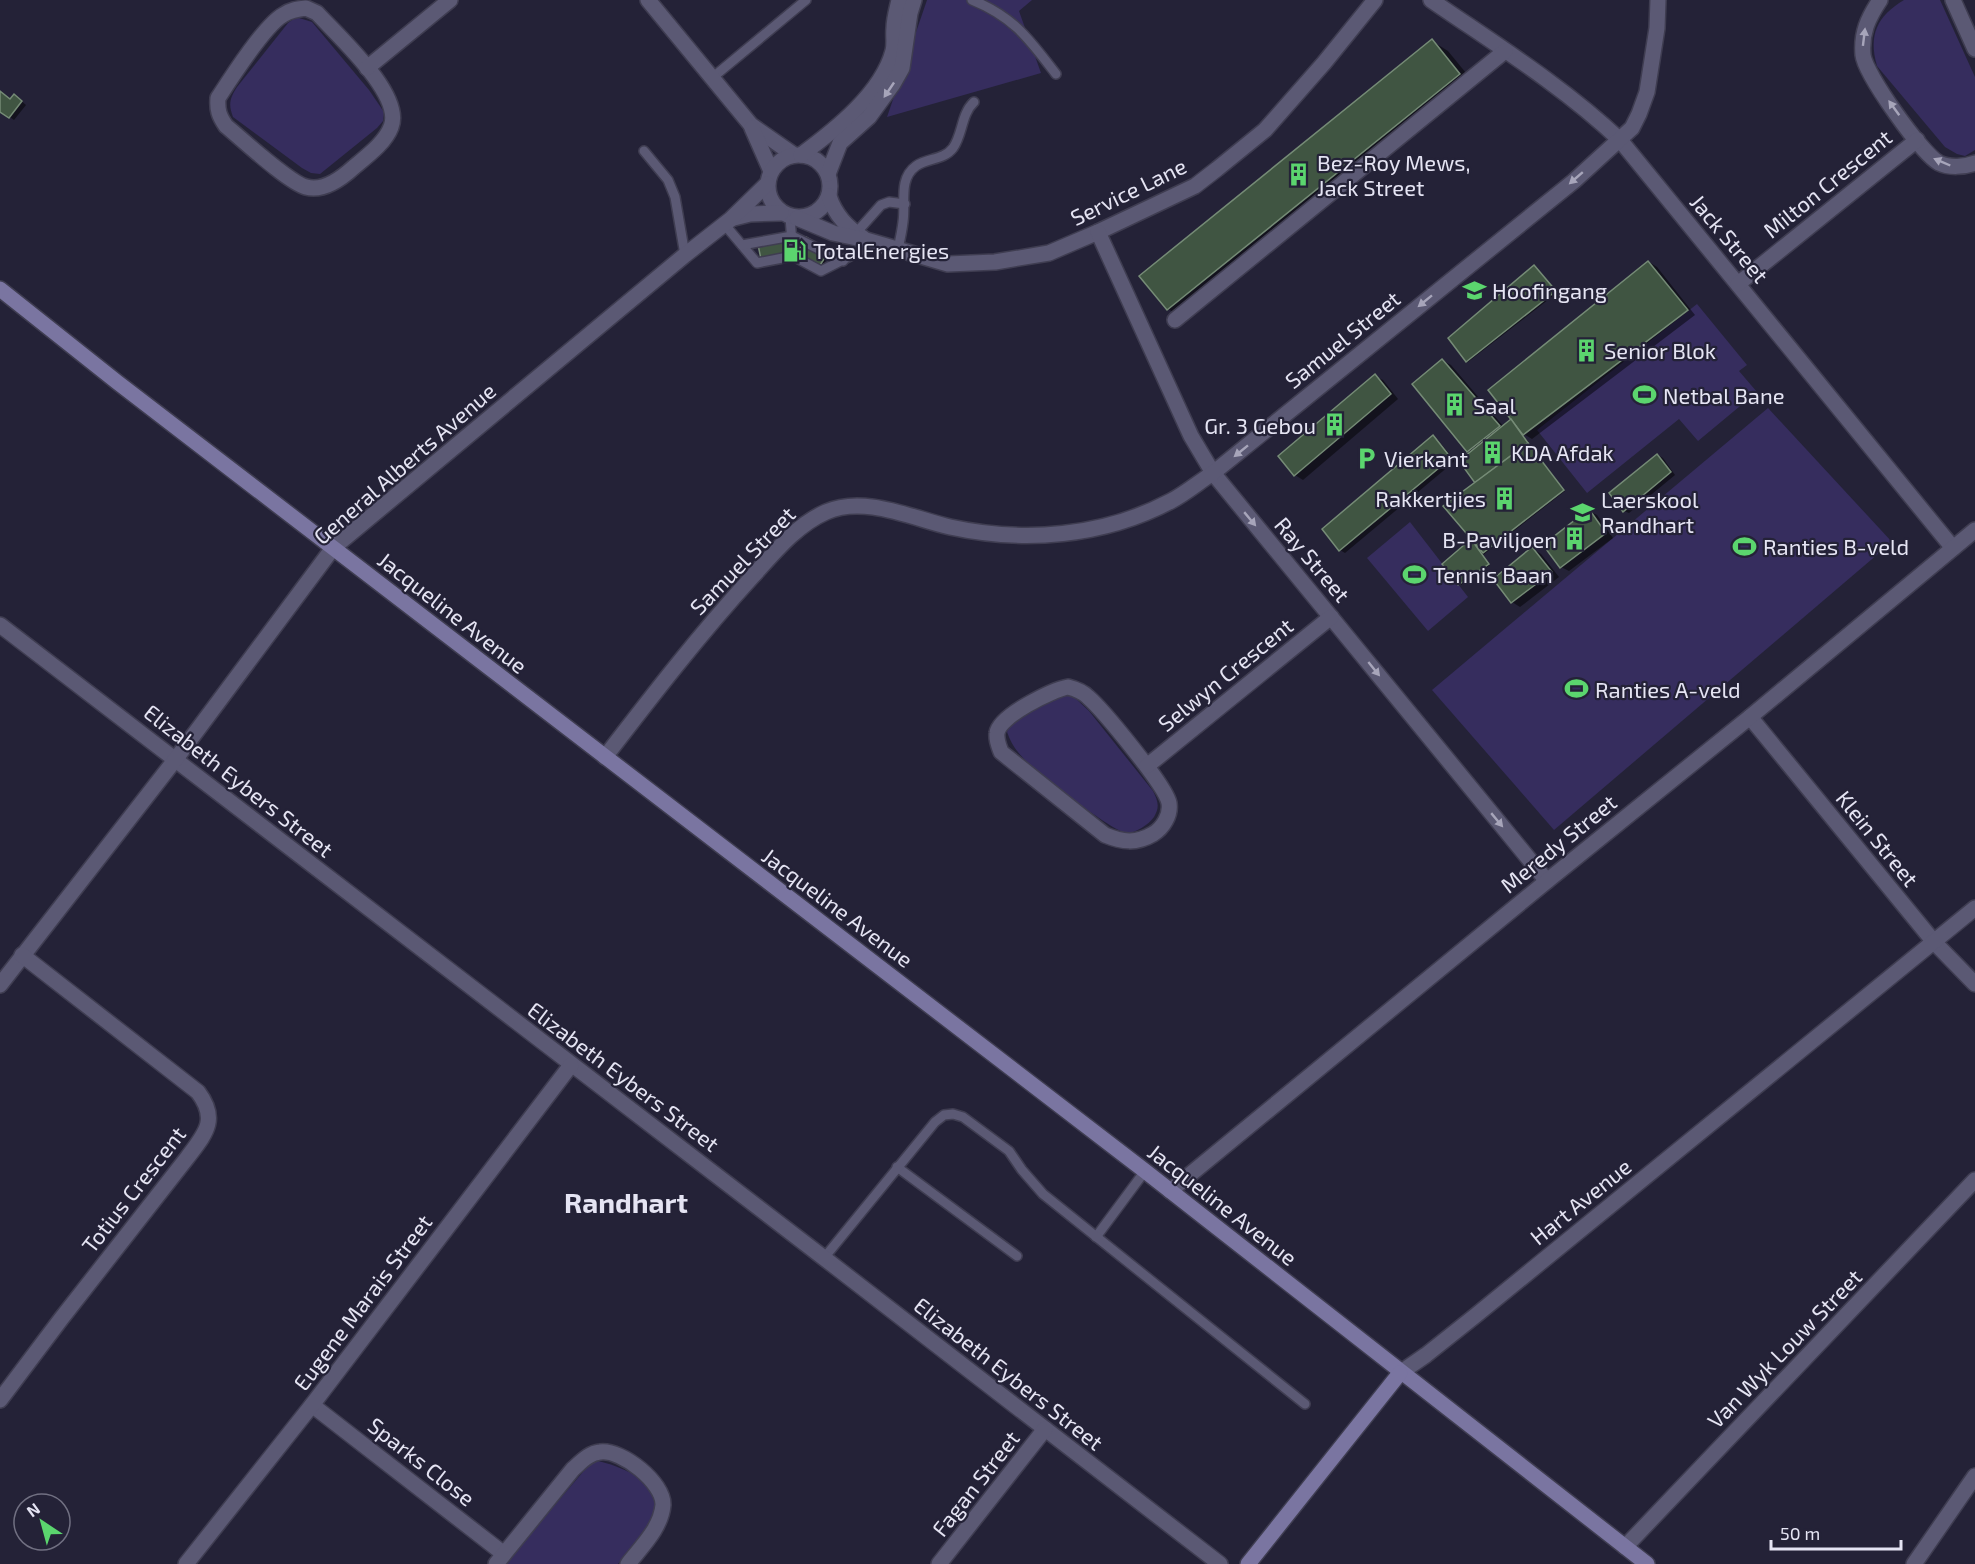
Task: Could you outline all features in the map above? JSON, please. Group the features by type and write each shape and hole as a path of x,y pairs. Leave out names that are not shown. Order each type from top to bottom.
{"street":[{"path":"367,68 450,0"},
{"path":"648,0 751,125 798,155 818,161 828,174 829,196 835,212 866,239"},
{"path":"769,178 781,160 798,155 840,124 866,98 882,77 893,51 894,25 899,0"},
{"path":"828,174 840,143 869,117 894,84 902,68 910,13 915,0"},
{"name":"Service Lane","path":"790,216 833,233 866,239 948,264 995,261 1049,253 1195,186 1265,130 1375,0"},
{"name":"Jack Street","path":"1431,0 1586,110 1620,140 1953,548"},
{"name":"Samuel Street","path":"604,757 708,625 792,535 809,521 826,512 843,506 860,504 952,527 1009,535 1051,536 1096,530 1133,518 1171,501 1213,473 1574,181 1632,128 1640,114 1647,92 1657,28 1658,0"},
{"name":"Milton Crescent","path":"1880,0 1866,24 1862,40 1863,58 1871,76 1917,140 1940,164 1958,167 1975,163"},
{"path":"1953,0 1975,49"},
{"path":"305,4 317,13 367,68 380,84 390,102 394,116 388,135 349,172 330,184 314,189 303,186 226,126 217,109 218,98 270,27 281,15 305,4"},
{"path":"1175,320 1505,51"},
{"path":"751,125 769,178 769,195 774,205 790,216"},
{"name":"Milton Crescent","path":"1738,284 1917,140"},
{"name":"General Alberts Avenue","path":"0,984 175,760 333,549 685,255 728,222 769,178"},
{"path":"728,222 750,214 810,216 822,208 829,196"},
{"name":"Ray Street","path":"1098,232 1191,436 1213,473 1547,880"},
{"name":"Jacqueline Avenue","path":"0,289 333,549 1145,1171 1647,1564"},
{"name":"Meredy Street","path":"1170,1191 1975,530"},
{"name":"Selwyn Crescent","path":"1147,766 1331,617"},
{"name":"Elizabeth Eybers Street","path":"0,625 1220,1564"},
{"path":"1068,687 1087,695 1147,766 1170,805 1164,824 1144,839 1131,842 1119,841 1093,828 1010,760 1001,752 997,743 997,734 1005,719 1057,689 1068,687"},
{"name":"Klein Street","path":"1750,717 1934,942 1975,984"},
{"name":"Hart Avenue","path":"1248,1564 1400,1372 1459,1329 1975,908"},
{"name":"Totius Crescent","path":"0,1400 187,1158 209,1123 209,1112 198,1092 22,956"},
{"name":"Eugene Marais Street","path":"186,1564 312,1404 571,1065"},
{"name":"Van Wyk Louw Street","path":"1625,1547 1975,1180"},
{"name":"Sparks Close","path":"312,1404 500,1559 573,1469 586,1458 600,1452 614,1452 628,1460 654,1483 663,1502 658,1524 628,1564"},
{"name":"Fagan Street","path":"939,1564 1045,1429"},
{"path":"1914,1564 1975,1476"}],"lane":[{"path":"712,78 806,0"},
{"path":"972,0 1002,14 1014,24 1056,74"},
{"path":"898,249 905,204 903,186 908,174 917,165 945,155 952,150 958,140 968,107 974,102"},
{"path":"644,151 668,180 675,197 685,255"},
{"path":"728,222 742,245 758,263 793,256 821,271 843,261 866,239 881,205 889,202 905,204"},
{"path":"790,216 793,256"},
{"path":"742,245 792,236 843,261"},
{"path":"824,1258 935,1122 944,1116 953,1114 963,1117 1003,1145 1044,1194 1096,1238 1305,1404"},
{"path":"897,1167 1017,1256"},
{"path":"1096,1238 1145,1171"}],"shaded area":[{"path":"927,0 1032,0 1019,11 1041,73 887,117"},
{"path":"1904,0 1940,0 1975,77 1975,150 1965,156 1945,147 1877,66 1874,55 1874,36 1877,27 1887,13"},
{"path":"296,17 312,22 369,90 384,112 383,121 377,128 320,174 311,173 302,168 233,117 230,105 237,87 288,23"},
{"name":"Netbal Bane","path":"1697,304 1747,365 1739,371 1757,392 1698,441 1679,419 1587,493 1537,430"},
{"path":"1768,408 1892,542 1554,830 1432,690"},
{"name":"Tennis Baan","path":"1410,522 1468,597 1428,631 1367,558"},
{"path":"1061,694 1074,697 1089,711 1153,791 1158,807 1154,817 1142,828 1126,833 1118,830 1043,776 1014,747 1007,732 1010,723"},
{"path":"598,1461 628,1471 637,1477 652,1492 655,1501 655,1511 649,1525 618,1564 507,1564 588,1466"}],"building":[{"name":"Bez-Roy Mews, Jack Street","path":"1432,39 1460,74 1167,310 1139,276"},
{"path":"0,91 10,99 14,94 22,101 9,118 0,112"},
{"path":"786,234 791,253 761,259 757,240"},
{"path":"806,237 829,251 819,267 796,254"},
{"name":"Senior Blok","path":"1648,261 1688,310 1523,435 1488,390"},
{"path":"1534,265 1556,291 1466,362 1448,338"},
{"name":"Saal","path":"1442,359 1500,426 1467,452 1412,384"},
{"name":"Gr. 3 Gebou","path":"1375,374 1391,394 1294,476 1278,456"},
{"name":"KDA Afdak","path":"1511,419 1528,443 1475,483 1459,461"},
{"path":"1433,435 1451,458 1339,551 1322,529"},
{"name":"Rakkertjies","path":"1528,443 1564,490 1483,553 1443,506"},
{"path":"1657,454 1671,472 1623,512 1609,493"},
{"name":"B-Paviljoen","path":"1589,509 1606,533 1560,568 1543,545"},
{"path":"1471,539 1489,564 1458,585 1442,564"},
{"path":"1532,547 1552,572 1511,603 1493,579"}],"place":[{"name":"Bez-Roy Mews, Jack Street","path":"1299,175"},
{"name":"TotalEnergies","path":"795,250"},
{"name":"Hoofingang","path":"1474,290"},
{"name":"Senior Blok","path":"1586,350"},
{"name":"Netbal Bane","path":"1645,395"},
{"name":"Saal","path":"1455,405"},
{"name":"Gr. 3 Gebou","path":"1334,425"},
{"name":"KDA Afdak","path":"1493,452"},
{"name":"Vierkant","path":"1366,458"},
{"name":"Rakkertjies","path":"1504,498"},
{"name":"Laerskool Randhart","path":"1583,512"},
{"name":"B-Paviljoen","path":"1575,539"},
{"name":"Ranties B-veld","path":"1745,546"},
{"name":"Tennis Baan","path":"1415,574"},
{"name":"Ranties A-veld","path":"1577,689"}],"district":[{"name":"Randhart","path":"626,1202"}]}
